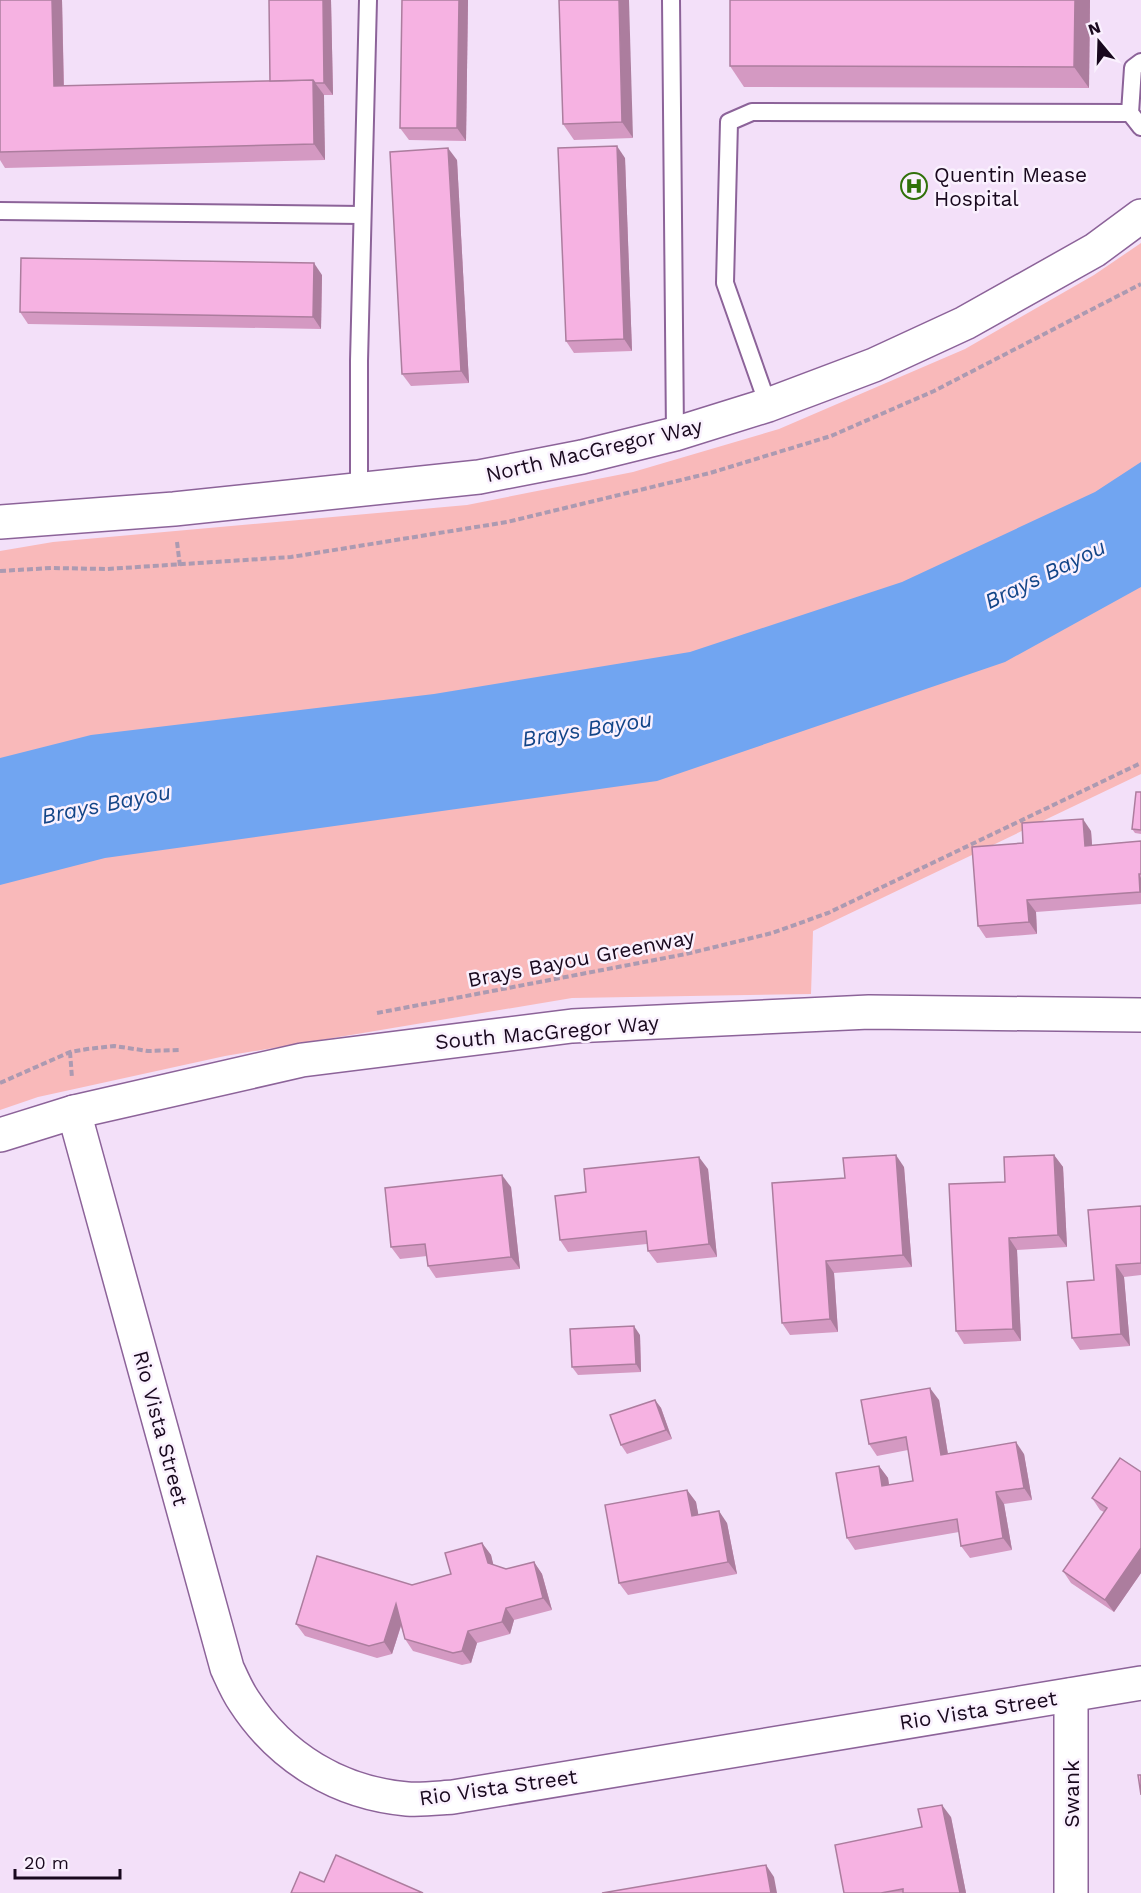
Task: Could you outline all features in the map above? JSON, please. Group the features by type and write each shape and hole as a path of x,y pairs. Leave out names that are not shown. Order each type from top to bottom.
{"main road":[{"name":"North MacGregor Way","path":"0,522 174,509 479,477 582,457 675,434 768,405 874,365 965,323 1095,250 1141,216"},
{"name":"South MacGregor Way","path":"0,1135 74,1112 302,1059 572,1026 869,1012 1141,1015"},
{"name":"Rio Vista Street","path":"74,1112 227,1668 244,1701 264,1727 284,1749 312,1768 343,1784 373,1794 408,1799 453,1797 1141,1683"},
{"name":"Swank","path":"1071,1695 1071,1893"}],"lane":[{"path":"359,491 359,361 368,0"},
{"path":"671,0 675,434"},
{"path":"1141,62 1133,68 1130,113 1141,127"},
{"path":"768,405 725,283 729,122 752,112 1130,113"},
{"path":"0,211 362,215"}],"path":[{"path":"176,535 180,566"},
{"path":"0,571 51,568 107,570 241,561"},
{"name":"Brays Bayou Greenway","path":"376,1013 686,954 772,933 828,913 1141,763"},
{"path":"0,1083 70,1052 114,1046 148,1051 186,1050"}],"shaded area":[{"path":"1141,243 1141,774 813,931 811,994 572,998 225,1056 38,1097 0,1110 0,551 53,542 467,505 633,472 779,429 965,349 1094,275"}],"water":[{"name":"Brays Bayou","path":"1141,462 1141,587 1005,662 657,781 105,858 0,885 0,758 91,735 434,694 690,652 902,582 1095,492"}],"building":[{"path":"0,0 52,0 54,86 313,80 314,144 0,152"},
{"path":"269,0 323,0 324,83 315,83 313,80 270,81"},
{"path":"402,0 459,0 457,128 400,128"},
{"path":"559,0 619,0 622,122 563,124"},
{"path":"730,0 1075,0 1074,67 730,66"},
{"path":"617,146 624,339 566,341 558,148"},
{"path":"448,148 461,371 402,374 390,152"},
{"path":"21,258 314,263 313,317 20,312"},
{"path":"1136,792 1141,792 1141,830 1132,829"},
{"path":"1083,819 1085,846 1141,841 1140,892 1027,900 1029,922 978,926 972,847 1023,843 1022,823"},
{"path":"896,1155 903,1255 826,1261 830,1319 782,1323 772,1183 845,1178 843,1158"},
{"path":"1054,1155 1058,1235 1009,1238 1013,1329 956,1331 949,1184 1005,1182 1004,1157"},
{"path":"699,1157 709,1244 648,1251 646,1231 560,1240 555,1196 586,1192 584,1169"},
{"path":"502,1175 511,1257 428,1266 425,1244 391,1247 385,1188"},
{"path":"1141,1206 1141,1263 1116,1265 1121,1334 1072,1338 1067,1282 1094,1280 1088,1210"},
{"path":"634,1326 636,1364 572,1367 570,1329"},
{"path":"930,1388 941,1455 1016,1442 1024,1488 996,1492 1003,1538 961,1546 957,1519 847,1538 836,1473 879,1466 882,1486 913,1481 906,1437 869,1444 861,1400"},
{"path":"655,1400 666,1430 621,1445 610,1415"},
{"path":"1120,1458 1141,1472 1141,1548 1105,1600 1063,1571 1107,1508 1092,1498"},
{"path":"687,1490 692,1516 719,1511 728,1562 619,1583 605,1505"},
{"path":"482,1543 488,1563 506,1569 534,1562 543,1598 506,1608 502,1622 468,1631 462,1651 453,1653 405,1639 396,1604 384,1642 369,1646 296,1624 317,1556 412,1585 451,1574 445,1553"},
{"path":"1138,1775 1141,1775 1141,1795"},
{"path":"942,1805 960,1893 903,1893 903,1889 881,1893 844,1893 835,1845 922,1827 918,1809"},
{"path":"336,1855 423,1893 291,1893 300,1872 324,1882"},
{"path":"766,1865 771,1893 602,1893"}],"place":[{"name":"Quentin Mease Hospital","path":"914,186"}]}
